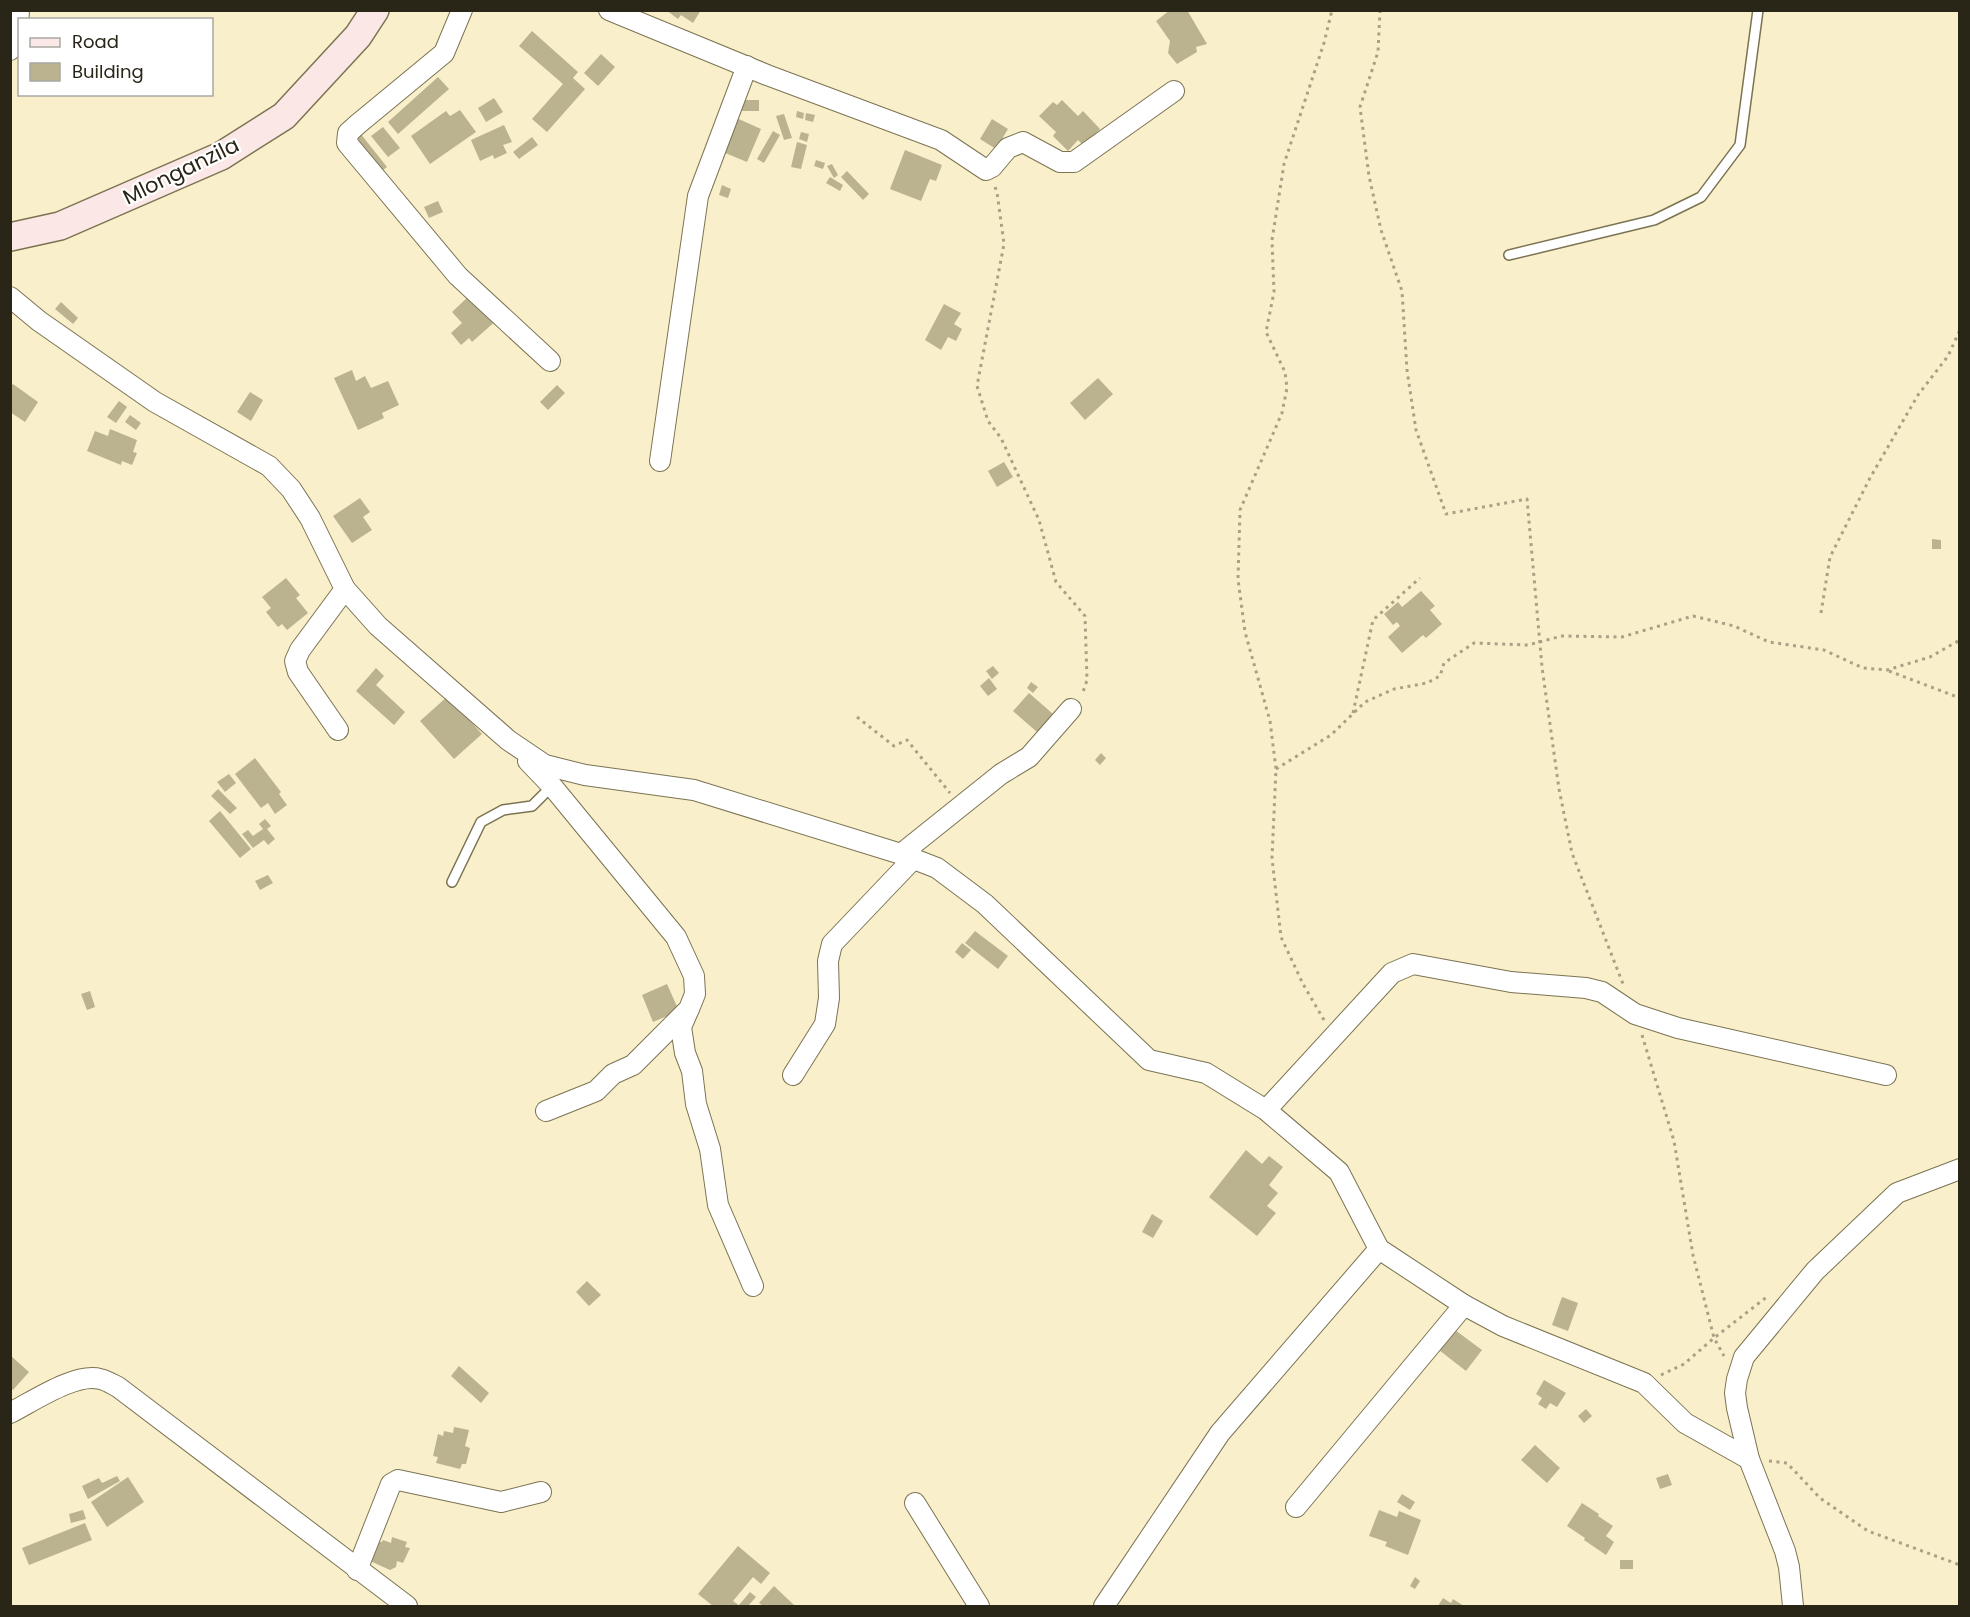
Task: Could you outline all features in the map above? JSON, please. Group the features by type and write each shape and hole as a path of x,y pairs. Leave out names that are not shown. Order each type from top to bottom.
{"street":[{"name":"Mlonganzila","path":"10,237 60,226 221,156 284,116 358,36 375,10"},
{"path":"462,10 444,53 358,124 348,134 347,143 458,276 550,362"},
{"path":"609,10 747,66 941,140 986,170 992,167 1008,148 1023,142 1060,162 1074,162 1174,91"},
{"path":"10,50 18,28"},
{"path":"660,461 698,196 747,66"},
{"path":"10,297 39,321 154,402 269,466 291,489 310,518 345,589 378,626 508,740 552,786 676,937 694,976 695,994 681,1027 685,1053 693,1071 696,1104 710,1149 718,1205 753,1286"},
{"path":"338,729 298,672 295,661 300,650 345,589"},
{"path":"793,1075 825,1024 829,998 828,961 832,944 907,856 960,806 1001,774 1029,757 1071,709"},
{"path":"508,740 545,765 585,775 694,790 907,856 937,868 985,904 1149,1060 1206,1073 1266,1110 1339,1172 1379,1249 1464,1305 1503,1326 1644,1383 1685,1423 1749,1459"},
{"path":"1266,1110 1392,973 1413,964 1511,982 1586,988 1602,992 1635,1014 1678,1028 1886,1075"},
{"path":"546,1111 596,1091 614,1074 633,1065 689,1009"},
{"path":"1793,1606 1790,1567 1749,1459 1737,1408 1735,1393 1737,1378 1744,1357 1815,1271 1897,1193 1959,1169"},
{"path":"1104,1606 1220,1433 1379,1249"},
{"path":"1296,1507 1464,1305"},
{"path":"10,1413 64,1385 85,1378 99,1378 108,1382 118,1387 357,1570 397,1604"},
{"path":"357,1570 391,1484 398,1480 501,1502 542,1492"},
{"path":"915,1503 980,1606"}],"lane":[{"path":"1509,255 1654,220 1701,197 1740,145 1758,10"},
{"path":"452,882 481,822 503,810 532,806 552,786"}],"path":[{"path":"1332,10 1324,43 1284,164 1272,240 1274,292 1266,332 1285,372 1287,388 1282,413 1240,510 1238,579 1245,632 1270,721 1276,769 1272,858 1281,937 1303,984 1334,1036"},
{"path":"1380,10 1378,52 1360,107 1369,176 1381,230 1402,291 1407,370 1416,430 1446,514 1527,499 1540,642 1559,789 1572,853 1635,1014 1655,1075 1674,1141 1693,1255 1714,1338 1737,1378"},
{"path":"986,170 997,192 1004,244 977,386 988,421 1001,438 1039,520 1056,582 1085,616 1087,680 1082,696 1071,709"},
{"path":"1959,181 1959,206"},
{"path":"1821,613 1830,557 1876,467 1918,395 1948,356 1959,330"},
{"path":"1353,715 1373,620 1420,578"},
{"path":"1276,769 1331,735 1365,702 1394,689 1427,683 1440,676 1444,663 1474,643 1528,645 1562,636 1622,637 1693,616 1734,626 1769,642 1824,650 1863,668 1887,670 1959,698"},
{"path":"1887,670 1930,657 1959,640"},
{"path":"857,717 894,747 907,741 960,806"},
{"path":"1644,1383 1684,1364 1770,1295"},
{"path":"1749,1459 1787,1463 1820,1498 1868,1531 1959,1565"}],"building":[{"path":"666,10 701,10 693,23 681,15 678,19"},
{"path":"1170,10 1187,10 1207,44 1196,47 1197,52 1177,64 1168,53 1170,41 1156,21"},
{"path":"532,31 578,72 573,78 585,89 547,132 532,119 563,84 519,46"},
{"path":"601,54 615,67 598,86 584,73"},
{"path":"438,77 449,89 398,134 388,122"},
{"path":"494,98 503,112 486,122 478,108"},
{"path":"742,100 759,100 759,111 742,111"},
{"path":"1062,100 1078,116 1083,111 1100,129 1084,146 1078,140 1068,151 1053,136 1056,132 1039,116 1053,102 1057,105"},
{"path":"460,110 476,132 430,164 411,136 446,111 450,116"},
{"path":"797,111 804,113 803,119 796,117"},
{"path":"806,113 815,115 813,122 805,120"},
{"path":"784,114 792,138 784,140 776,116"},
{"path":"732,116 761,129 747,162 718,150"},
{"path":"992,119 1008,129 996,149 980,139"},
{"path":"504,125 512,142 503,145 507,153 494,159 493,155 480,161 471,140"},
{"path":"383,127 400,148 388,157 371,136"},
{"path":"773,131 780,135 764,163 757,159"},
{"path":"801,132 809,134 807,142 799,139"},
{"path":"360,133 387,167 378,174 352,140"},
{"path":"532,137 538,145 519,159 513,152"},
{"path":"797,142 807,145 801,169 791,167"},
{"path":"905,150 942,165 936,181 930,179 921,201 890,189"},
{"path":"816,160 825,163 823,169 814,166"},
{"path":"832,164 838,175 834,178 827,166"},
{"path":"847,171 869,194 863,200 841,177"},
{"path":"830,177 843,185 840,191 826,183"},
{"path":"722,185 731,189 728,198 719,195"},
{"path":"438,201 443,212 429,218 424,207"},
{"path":"469,296 498,319 472,342 469,338 461,345 451,333 462,323 452,312"},
{"path":"61,302 78,318 73,324 55,309"},
{"path":"944,304 961,313 954,324 962,329 956,341 948,337 941,350 925,340"},
{"path":"352,370 356,381 365,376 371,388 388,381 399,405 382,413 384,418 358,430 334,378"},
{"path":"1098,378 1113,394 1085,420 1070,403"},
{"path":"13,384 38,402 25,422 10,412 10,388"},
{"path":"557,385 565,393 548,410 540,402"},
{"path":"250,392 263,400 251,421 237,412"},
{"path":"119,401 127,407 116,423 107,417"},
{"path":"130,415 141,423 136,430 125,422"},
{"path":"110,429 137,440 133,452 137,453 132,465 122,461 121,465 87,451 95,431 108,436"},
{"path":"1004,462 1013,477 997,487 988,471"},
{"path":"360,498 370,512 363,517 372,530 352,543 333,516"},
{"path":"1932,539 1941,540 1941,549 1932,549"},
{"path":"286,578 300,595 296,598 308,613 287,630 282,624 278,627 266,612 271,608 262,597"},
{"path":"1421,591 1435,606 1430,610 1442,624 1426,638 1423,635 1402,653 1388,637 1400,626 1397,622 1393,625 1384,614 1398,602 1402,607"},
{"path":"993,666 999,673 992,679 986,671"},
{"path":"376,668 384,676 376,685 405,712 394,725 356,691"},
{"path":"989,678 997,689 988,696 980,686"},
{"path":"1031,682 1038,687 1033,693 1027,688"},
{"path":"1029,693 1053,714 1037,732 1013,711"},
{"path":"448,696 482,734 454,759 420,721"},
{"path":"1101,753 1106,758 1100,765 1095,760"},
{"path":"255,758 281,792 279,794 287,805 275,814 268,803 261,808 235,774"},
{"path":"229,774 236,783 225,792 217,782"},
{"path":"218,789 237,808 230,814 211,796"},
{"path":"220,811 251,849 240,858 209,821"},
{"path":"265,819 271,826 267,829 275,839 268,845 264,840 253,848 242,834 248,830 253,836 263,829 259,824"},
{"path":"268,875 273,883 260,890 255,881"},
{"path":"975,931 1008,956 998,969 965,943"},
{"path":"962,943 971,950 963,959 955,952"},
{"path":"667,984 679,1011 653,1022 642,995"},
{"path":"90,991 95,1007 87,1010 81,994"},
{"path":"1246,1150 1262,1164 1269,1156 1283,1167 1269,1185 1278,1193 1267,1206 1276,1213 1257,1236 1209,1197"},
{"path":"1152,1214 1163,1221 1153,1238 1142,1232"},
{"path":"587,1281 601,1295 589,1306 576,1292"},
{"path":"1562,1297 1578,1303 1568,1331 1552,1325"},
{"path":"1455,1330 1482,1350 1466,1371 1439,1350"},
{"path":"10,1355 29,1372 13,1390 10,1388"},
{"path":"459,1366 489,1393 481,1403 451,1376"},
{"path":"1544,1380 1566,1393 1557,1407 1550,1403 1546,1409 1538,1404 1542,1398 1536,1394"},
{"path":"1586,1409 1592,1416 1584,1423 1578,1416"},
{"path":"454,1427 469,1430 465,1446 470,1448 466,1464 462,1464 460,1469 436,1463 438,1457 433,1456 438,1434 443,1436 444,1431 453,1433"},
{"path":"1535,1445 1560,1468 1547,1483 1521,1460"},
{"path":"1668,1474 1672,1485 1660,1489 1656,1478"},
{"path":"117,1476 120,1481 88,1499 82,1486 99,1478 102,1483"},
{"path":"128,1477 144,1502 107,1527 91,1502"},
{"path":"1402,1494 1415,1502 1410,1510 1397,1502"},
{"path":"1582,1503 1613,1526 1606,1536 1614,1542 1606,1555 1567,1526"},
{"path":"83,1510 86,1519 71,1523 69,1514"},
{"path":"1379,1510 1397,1517 1399,1511 1421,1520 1408,1555 1385,1546 1387,1542 1369,1536"},
{"path":"85,1523 92,1540 29,1565 22,1548"},
{"path":"392,1537 407,1542 405,1547 410,1548 403,1563 397,1561 396,1567 390,1570 368,1560 375,1541 382,1542 383,1540 391,1543"},
{"path":"738,1546 770,1573 761,1584 753,1577 733,1601 740,1606 713,1606 698,1594"},
{"path":"1620,1560 1633,1560 1633,1569 1620,1569"},
{"path":"1415,1577 1420,1581 1415,1589 1410,1586"},
{"path":"774,1586 794,1605 763,1606 759,1603"},
{"path":"750,1592 756,1597 748,1606 739,1605"},
{"path":"1443,1598 1451,1603 1453,1599 1464,1606 1438,1606"}]}
